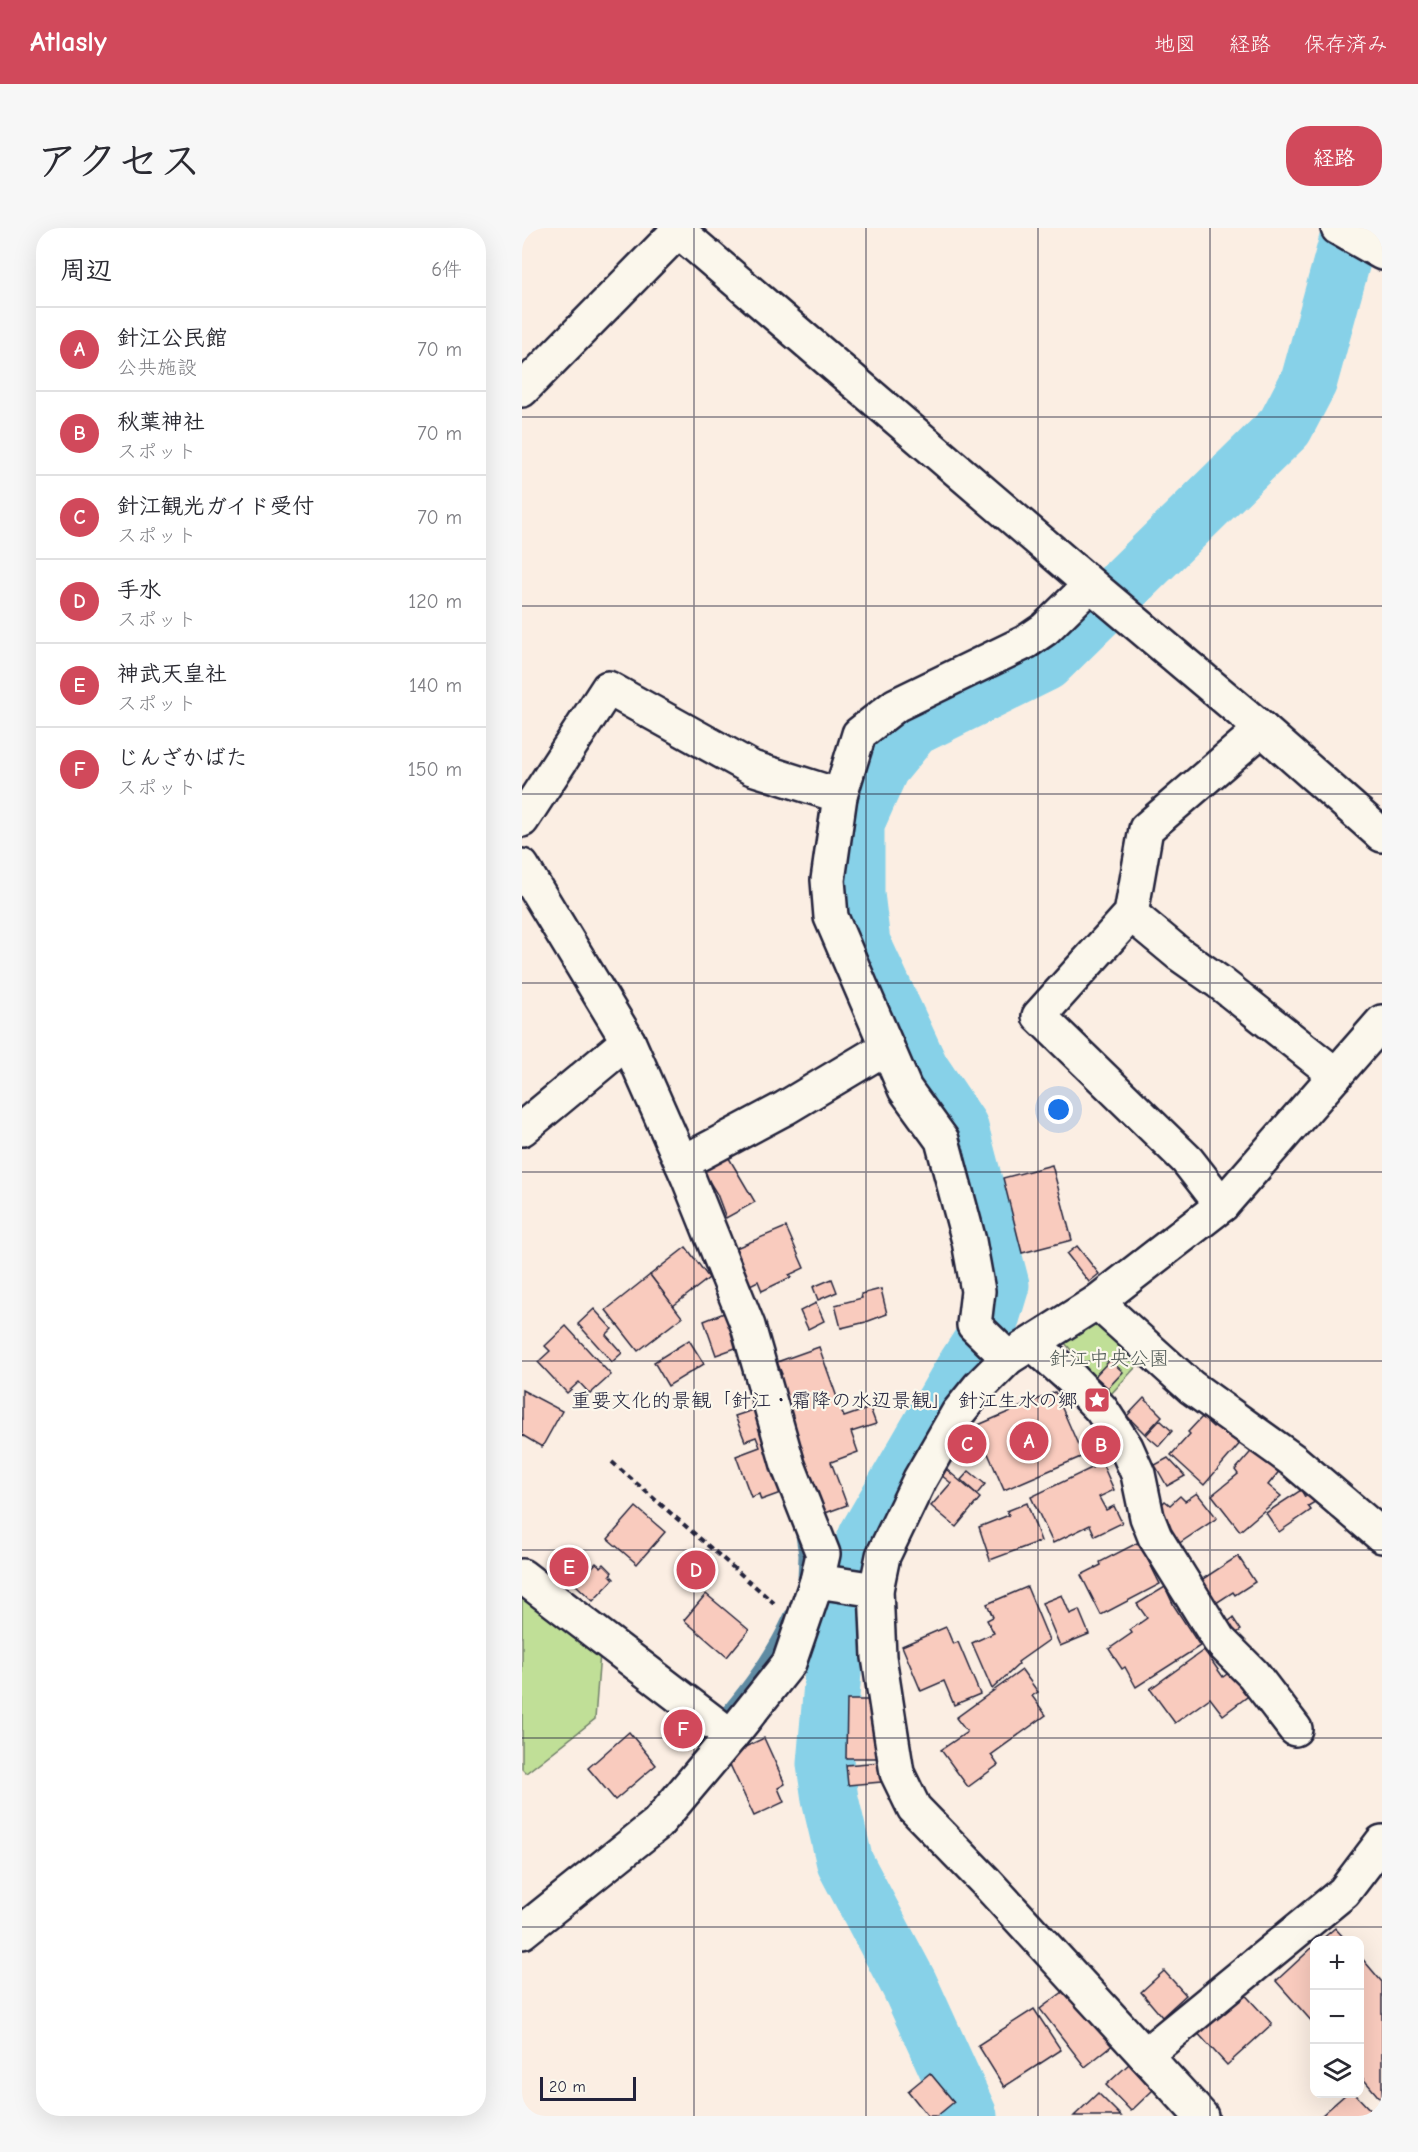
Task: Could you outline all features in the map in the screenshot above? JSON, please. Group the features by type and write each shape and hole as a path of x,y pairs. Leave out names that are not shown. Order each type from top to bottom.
{"street":[{"path":"1338,228 1380,252"},
{"path":"522,390 677,230 1382,834"},
{"path":"1103,595 1026,642 896,705 859,734 840,796 828,880 831,916 905,1089 942,1140 969,1241 978,1291 975,1325 1004,1344 1071,1378 1101,1409 1126,1447 1138,1474 1147,1517 1155,1537 1219,1640 1253,1674 1295,1729"},
{"path":"522,820 608,688 752,768 840,796"},
{"path":"1222,1205 1187,1160 1039,1016 1131,914 1146,829 1262,729"},
{"path":"522,866 628,1041 682,1163 748,1326 788,1465 823,1554 822,1581 789,1663 720,1728 657,1824 522,1932"},
{"path":"1131,914 1179,954 1220,982 1336,1075"},
{"path":"1201,2116 987,1882 914,1808 897,1773 879,1657 872,1589 883,1556 920,1479 952,1423 979,1387 1004,1344 1097,1302 1197,1227 1222,1205 1382,1022"},
{"path":"522,1129 628,1041"},
{"path":"682,1163 785,1108 887,1047"},
{"path":"1097,1302 1191,1387 1294,1461 1382,1536"},
{"path":"522,1576 720,1728"},
{"path":"822,1581 872,1589"},
{"path":"1145,2055 1344,1892 1382,1842"}],"path":[{"path":"612,1462 776,1604"}],"green space":[{"name":"針江中央公園","path":"1099,1319 1145,1357 1110,1395 1064,1342"},
{"path":"522,1593 600,1653 595,1719 526,1773 522,1769"}],"building":[{"path":"726,1153 755,1202 726,1218 717,1194 701,1168"},
{"path":"1052,1165 1072,1240 1022,1253 1003,1178"},
{"path":"786,1227 804,1268 762,1291 758,1281 748,1286 736,1248"},
{"path":"1077,1246 1099,1274 1089,1282 1067,1254"},
{"path":"686,1247 709,1278 673,1306 650,1275"},
{"path":"650,1275 682,1317 638,1351 606,1310"},
{"path":"832,1279 837,1292 818,1300 813,1287"},
{"path":"881,1289 887,1314 841,1328 835,1305 862,1298 861,1294"},
{"path":"816,1303 824,1321 808,1329 800,1311"},
{"path":"594,1309 612,1329 606,1335 622,1353 612,1362 578,1324"},
{"path":"729,1311 741,1346 716,1355 704,1321"},
{"path":"566,1326 611,1375 590,1394 579,1382 567,1393 538,1362 550,1351 545,1346"},
{"path":"689,1340 704,1364 668,1386 654,1362"},
{"path":"819,1347 844,1417 870,1408 876,1424 851,1432 858,1452 831,1462 847,1505 820,1515 801,1460 805,1459 777,1375 782,1374 777,1362"},
{"path":"1110,1360 1123,1372 1108,1388 1095,1376"},
{"path":"522,1390 562,1411 542,1447 522,1435"},
{"path":"1055,1392 1083,1456 1004,1490 976,1426"},
{"path":"1144,1398 1162,1416 1145,1434 1127,1416"},
{"path":"756,1409 786,1491 761,1500 759,1494 751,1497 736,1456 760,1447 756,1437 745,1441 735,1416"},
{"path":"1202,1417 1213,1427 1219,1420 1242,1441 1204,1485 1171,1455"},
{"path":"1160,1420 1172,1431 1159,1446 1146,1435"},
{"path":"969,1435 975,1446 965,1452 959,1441"},
{"path":"1094,1436 1106,1437 1110,1440 1109,1452 1093,1451"},
{"path":"1256,1446 1281,1469 1268,1485 1281,1496 1240,1531 1212,1495 1238,1474 1235,1470"},
{"path":"1168,1458 1185,1476 1167,1486 1155,1465"},
{"path":"1102,1463 1114,1490 1099,1497 1106,1510 1114,1506 1122,1523 1095,1536 1090,1525 1053,1543 1031,1497"},
{"path":"946,1469 980,1498 956,1527 931,1506 951,1483 941,1475"},
{"path":"969,1471 985,1484 977,1494 961,1480"},
{"path":"1301,1490 1305,1497 1315,1491 1320,1499 1308,1506 1311,1510 1279,1532 1266,1513"},
{"path":"1197,1493 1217,1518 1178,1544 1159,1521 1160,1506 1165,1501 1170,1505 1180,1496 1185,1501"},
{"path":"1027,1503 1041,1541 990,1560 979,1527 1009,1515 1007,1511"},
{"path":"636,1507 665,1532 637,1564 608,1539"},
{"path":"1139,1542 1160,1584 1101,1615 1081,1575 1101,1565 1100,1562"},
{"path":"1238,1556 1255,1582 1235,1595 1233,1592 1210,1607 1195,1584"},
{"path":"695,1557 709,1568 697,1584 683,1573"},
{"path":"596,1563 601,1567 604,1564 612,1572 610,1575 614,1579 593,1601 576,1585"},
{"path":"1027,1587 1049,1640 1018,1662 1019,1664 992,1689 972,1643 994,1633 987,1620 993,1617 987,1604"},
{"path":"1165,1587 1174,1606 1200,1646 1136,1687 1125,1667 1122,1669 1109,1649 1132,1633 1130,1630 1147,1618 1137,1604"},
{"path":"706,1594 749,1630 727,1657 684,1620"},
{"path":"1062,1595 1070,1614 1079,1610 1089,1634 1060,1646 1042,1603"},
{"path":"1233,1618 1241,1630 1229,1638 1221,1627"},
{"path":"946,1627 953,1644 958,1642 980,1694 954,1705 944,1681 921,1691 902,1646"},
{"path":"1204,1650 1223,1677 1234,1669 1251,1694 1223,1715 1210,1698 1175,1723 1150,1689"},
{"path":"1022,1670 1038,1692 1032,1696 1046,1715 991,1755 998,1765 968,1787 941,1750 967,1732 956,1718"},
{"path":"847,1700 880,1700 879,1758 846,1758"},
{"path":"682,1716 696,1730 685,1743 670,1729"},
{"path":"629,1732 656,1765 615,1800 588,1768"},
{"path":"764,1738 785,1784 778,1788 784,1802 754,1816 726,1756"},
{"path":"880,1762 881,1782 848,1785 846,1765"},
{"path":"1335,1928 1342,1936 1326,1936"},
{"path":"1310,1950 1310,2019 1276,1981"},
{"path":"1364,1961 1382,1982 1382,2101 1364,2080"},
{"path":"1164,1971 1186,1995 1162,2017 1141,1992"},
{"path":"1071,1986 1115,2043 1085,2067 1040,2009"},
{"path":"1239,1988 1272,2024 1227,2065 1194,2029"},
{"path":"1034,2009 1061,2050 1004,2087 978,2045"},
{"path":"1129,2064 1153,2090 1131,2111 1106,2085"},
{"path":"930,2073 954,2102 937,2116 928,2116 908,2091"},
{"path":"1098,2093 1121,2116 1074,2116"},
{"path":"1341,2098 1359,2098 1376,2116 1321,2116"}],"waterway":[{"path":"969,2116 909,1984 845,1863 830,1799 825,1764 835,1650 852,1573 867,1536 962,1372 986,1335 1001,1285 960,1128 921,1070 862,943 856,894 856,823 881,767 913,728 1045,663 1285,427 1309,381 1351,228"},
{"path":"800,1535 803,1555 802,1581"},
{"path":"700,1741 761,1665 789,1614"}],"place":[{"name":"重要文化的景観「針江・霜降の水辺景観」 針江生水の郷","path":"1097,1400"},
{"name":"針江公民館","path":"1029,1441"},
{"name":"針江観光ガイド受付","path":"967,1444"},
{"name":"秋葉神社","path":"1101,1445"},
{"name":"神武天皇社","path":"569,1567"},
{"name":"手水","path":"696,1570"},
{"name":"じんざかばた","path":"683,1729"}]}
